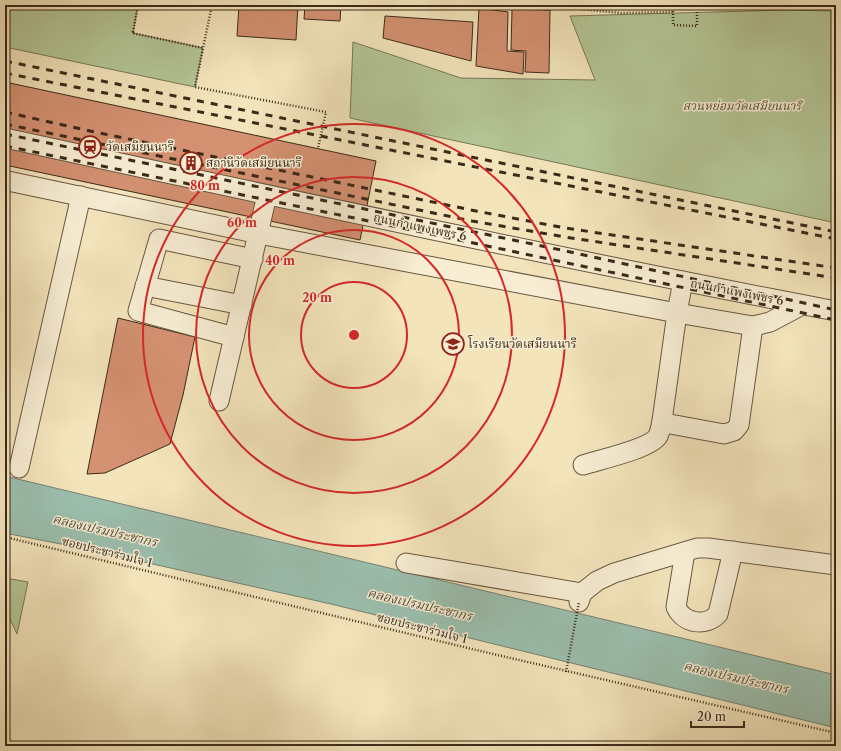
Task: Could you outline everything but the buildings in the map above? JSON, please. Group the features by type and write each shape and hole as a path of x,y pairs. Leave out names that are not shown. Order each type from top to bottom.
{"street":[{"name":"ถนนกำแพงเพชร 6","path":"5,138 267,195 836,311"},
{"path":"6,185 81,196 259,234 676,313 753,326 770,322 802,305"},
{"path":"219,401 267,195"},
{"path":"19,468 81,196"},
{"path":"234,337 138,311 159,239 253,259"},
{"path":"583,465 651,443 658,436 662,421 676,313 683,281"},
{"path":"145,286 242,305"},
{"path":"662,421 670,424 724,434 734,431 739,425 753,326"},
{"path":"406,563 581,597 597,581 614,573 697,548 733,551 836,565"},
{"path":"685,552 676,607 679,614 692,621 700,623 713,619 718,614 733,551"}],"path":[{"path":"138,5 132,33 203,48"},
{"path":"212,5 195,87 326,112 318,148"},
{"path":"540,5 621,13 673,12"},
{"path":"673,5 673,25 697,26 696,5"},
{"name":"ซอยประชาร่วมใจ 1","path":"5,537 493,654 836,733"},
{"path":"566,672 581,597"}],"green space":[{"path":"5,5 138,5 133,33 203,48 195,87 5,47"},
{"name":"สวนหย่อมวัดเสมียนนารี","path":"786,10 836,11 836,223 350,118 353,42 461,78 595,80 570,16"},
{"path":"5,578 28,582 17,634 5,609"}],"water":[{"name":"คลองเปรมประชากร","path":"5,476 836,675 836,728 331,604 86,549 5,533"}],"railway":[{"path":"5,61 836,232"},
{"path":"5,73 836,239"},
{"path":"5,112 476,211 565,228 836,268"},
{"path":"5,124 472,221 565,237 836,278"},
{"path":"5,134 561,250 836,310"},
{"path":"5,146 393,226 836,320"}],"place":[{"name":"วัดเสมียนนารี","path":"90,147"},
{"name":"สถานีวัดเสมียนนารี","path":"191,163"},
{"name":"โรงเรียนวัดเสมียนนารี","path":"453,344"}]}
